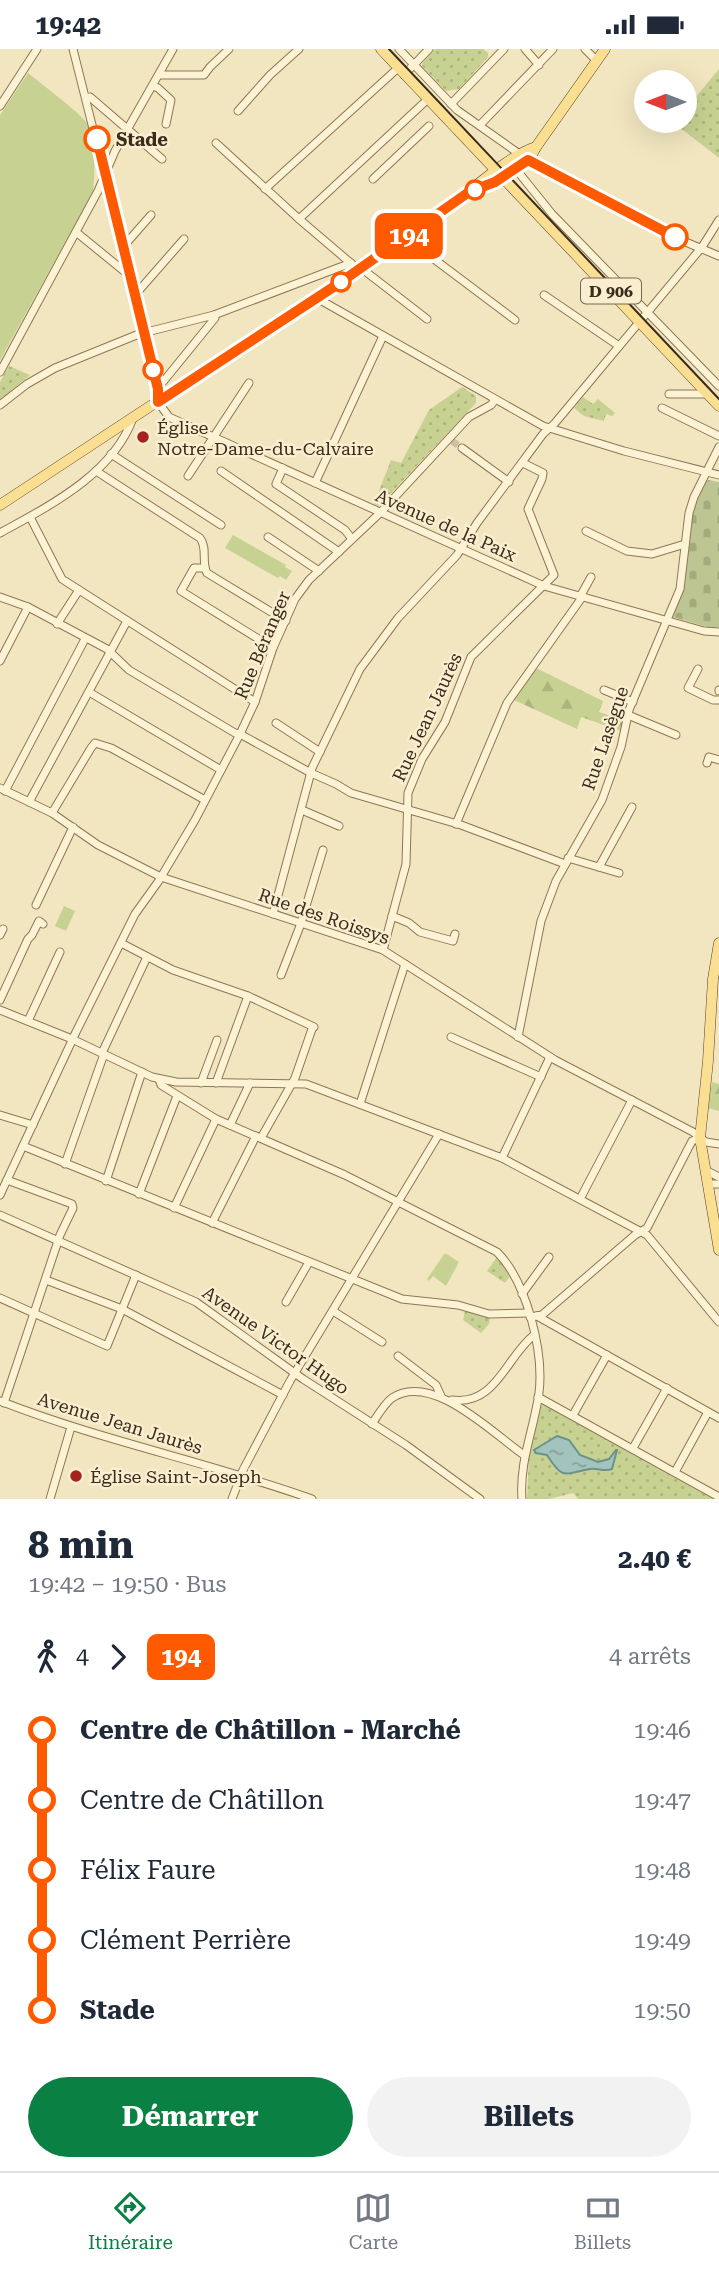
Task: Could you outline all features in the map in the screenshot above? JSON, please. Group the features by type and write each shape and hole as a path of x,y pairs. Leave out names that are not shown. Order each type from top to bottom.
{"main road":[{"name":"D 906","path":"381,49 428,99 438,117 499,174 719,406"},
{"path":"499,174 515,168 536,147 606,49"},
{"path":"0,505 133,418 160,396 317,296 354,266 406,238 469,192 525,157"},
{"path":"719,943 713,979 700,1138 707,1171 714,1184 719,1250"}],"street":[{"path":"0,106 37,49"},
{"path":"73,49 160,396"},
{"path":"0,372 98,191 115,151 173,49"},
{"path":"159,75 201,76 229,49"},
{"path":"238,111 270,75 299,49"},
{"path":"399,49 451,104 525,157 664,233 719,256"},
{"path":"265,189 401,71 414,65 429,49"},
{"path":"451,104 504,49"},
{"path":"525,49 539,65"},
{"path":"480,125 553,49"},
{"path":"585,49 597,61"},
{"path":"153,86 158,87 171,100 166,124"},
{"path":"86,98 90,97 162,159"},
{"path":"299,219 428,99"},
{"path":"373,179 429,126"},
{"path":"216,143 354,266 427,319"},
{"path":"515,168 545,206 719,386"},
{"path":"123,247 151,215"},
{"path":"273,914 311,773 360,669 398,618 460,549 549,428 702,247 719,220"},
{"path":"76,232 131,277"},
{"path":"406,238 516,320"},
{"path":"135,295 184,239"},
{"path":"0,405 55,367 144,332 214,315 354,266"},
{"path":"544,295 619,346"},
{"path":"317,296 495,400 549,428 719,475"},
{"path":"160,396 215,319 214,315"},
{"path":"316,483 383,336"},
{"path":"188,476 249,383"},
{"path":"669,394 708,394"},
{"name":"Avenue de la Paix","path":"160,396 169,418 544,586 704,631 719,632"},
{"name":"Rue Béranger","path":"0,1195 72,1039 135,914 161,877 240,734 295,599 319,571 451,440 469,417 495,400"},
{"path":"662,408 719,436"},
{"path":"0,533 30,517 96,471 124,438 133,418"},
{"name":"Rue Lasègue","path":"518,1037 541,921 566,861 602,800 621,747 628,715 680,589 689,513 705,472 719,447"},
{"path":"462,448 509,482"},
{"path":"111,454 221,526"},
{"path":"523,463 541,471 543,476 528,509 554,575 544,586"},
{"path":"284,468 276,484 345,530 352,539"},
{"path":"96,471 200,538 204,544 207,573 286,621"},
{"path":"221,471 339,552"},
{"path":"30,517 63,580 255,702"},
{"path":"586,531 627,551 652,554 685,544"},
{"path":"268,537 319,571"},
{"path":"205,568 194,568 181,591 273,648"},
{"path":"456,824 507,703 582,596 592,577"},
{"name":"Rue Jean Jaurès","path":"383,950 406,864 409,791 422,759 445,722 471,657 544,586"},
{"path":"58,624 79,590"},
{"path":"0,597 29,607 111,653 129,670 235,733 351,793 456,824 566,861 619,873"},
{"path":"0,660 29,607"},
{"path":"29,802 127,621"},
{"path":"2,790 85,639"},
{"path":"698,669 688,688 713,700 719,700"},
{"path":"604,690 633,702"},
{"path":"89,692 221,770"},
{"path":"628,715 676,735"},
{"path":"276,723 320,752"},
{"path":"52,813 96,743 205,800"},
{"path":"707,763 709,757 719,760"},
{"name":"Rue des Roissys","path":"2,790 52,813 98,845 161,877 383,950 550,1057 706,1142 719,1144"},
{"path":"599,867 632,807"},
{"path":"302,810 339,827"},
{"path":"36,905 73,827"},
{"path":"281,975 301,923 323,850"},
{"path":"392,916 409,923 420,932 453,941 455,934"},
{"path":"0,1000 28,939 39,921 43,924"},
{"path":"121,943 173,971 248,996 313,1028 292,1083 258,1137 212,1223"},
{"path":"28,1021 60,952"},
{"path":"65,1164 103,1054 147,957"},
{"path":"360,1104 405,964"},
{"path":"216,1083 248,996"},
{"path":"0,1010 159,1079 201,1083 306,1084 502,1159 643,1232 719,1322"},
{"path":"451,1037 541,1077"},
{"path":"201,1083 217,1040"},
{"path":"502,1159 550,1057"},
{"path":"106,1181 142,1072"},
{"path":"159,1079 161,1085 216,1119 345,1175 497,1252 510,1266 531,1315 540,1375 538,1397 524,1455 522,1499"},
{"path":"230,1125 250,1083"},
{"path":"139,1194 177,1096"},
{"path":"580,1199 632,1100"},
{"path":"0,1115 33,1125"},
{"path":"174,1209 216,1119"},
{"path":"232,1499 240,1475 295,1373 439,1134"},
{"path":"23,1146 402,1299 458,1305 494,1314 542,1315 635,1235 648,1228 692,1141 700,1138"},
{"path":"707,1171 719,1177"},
{"path":"2,1402 73,1208 72,1204 7,1180"},
{"name":"Avenue Victor Hugo","path":"0,1215 196,1302 295,1373 406,1445 481,1499"},
{"path":"522,1294 549,1257"},
{"path":"286,1302 309,1262"},
{"path":"0,1298 107,1346 136,1275"},
{"path":"46,1280 122,1309 283,1395"},
{"path":"333,1311 382,1342"},
{"path":"531,1315 719,1417"},
{"path":"372,1424 388,1401 398,1395 410,1393 465,1401 488,1391 534,1335"},
{"path":"573,1415 607,1355"},
{"path":"398,1356 436,1385 445,1398 524,1455"},
{"path":"633,1448 667,1388"},
{"path":"538,1397 719,1497"},
{"name":"Avenue Jean Jaurès","path":"2,1402 71,1427 240,1475 312,1499"},
{"path":"675,1472 708,1412"},
{"path":"50,1499 71,1427"},
{"path":"279,1498 282,1488"}],"green space":[{"path":"435,49 483,49 488,53 488,57 459,89 446,91 422,66"},
{"path":"719,69 719,158 687,133 697,133 697,95"},
{"path":"28,73 86,122 93,147 93,192 0,360 0,115"},
{"path":"9,366 30,375 0,400 0,382"},
{"path":"462,387 476,396 476,403 379,506 374,504 391,460 401,463 429,410"},
{"path":"583,397 593,404 598,399 615,413 612,416 606,414 604,421 584,416 574,408"},
{"path":"709,480 719,482 719,627 711,628 673,617 672,614 688,528 699,495"},
{"path":"233,535 286,565 285,567 292,571 286,580 225,548"},
{"path":"536,668 603,701 599,712 623,720 621,731 581,717 577,729 514,700"},
{"path":"64,906 75,911 66,931 55,926"},
{"path":"712,1082 719,1084 719,1111 708,1108"},
{"path":"445,1253 459,1262 446,1286 433,1276 429,1281 427,1279"},
{"path":"497,1257 510,1276 505,1283 487,1271"},
{"path":"465,1311 490,1318 489,1324 481,1333 463,1320"},
{"path":"545,1404 714,1499 578,1499 573,1493 549,1499 527,1499 529,1455 541,1406"}],"water":[{"path":"557,1436 569,1440 580,1455 598,1462 609,1459 617,1450 612,1469 561,1472 547,1455 534,1450"}],"tunnel":[{"path":"452,441 462,448"}],"tram line":[{"path":"389,49 719,399"}],"bus line":[{"name":"194","path":"97,139 158,389 158,402 338,284 469,192 495,182 528,160 675,237"}],"place":[{"name":"Stade","path":"97,139"},
{"name":"Église Notre-Dame-du-Calvaire","path":"143,437"},
{"name":"Église Saint-Joseph","path":"76,1476"}]}
